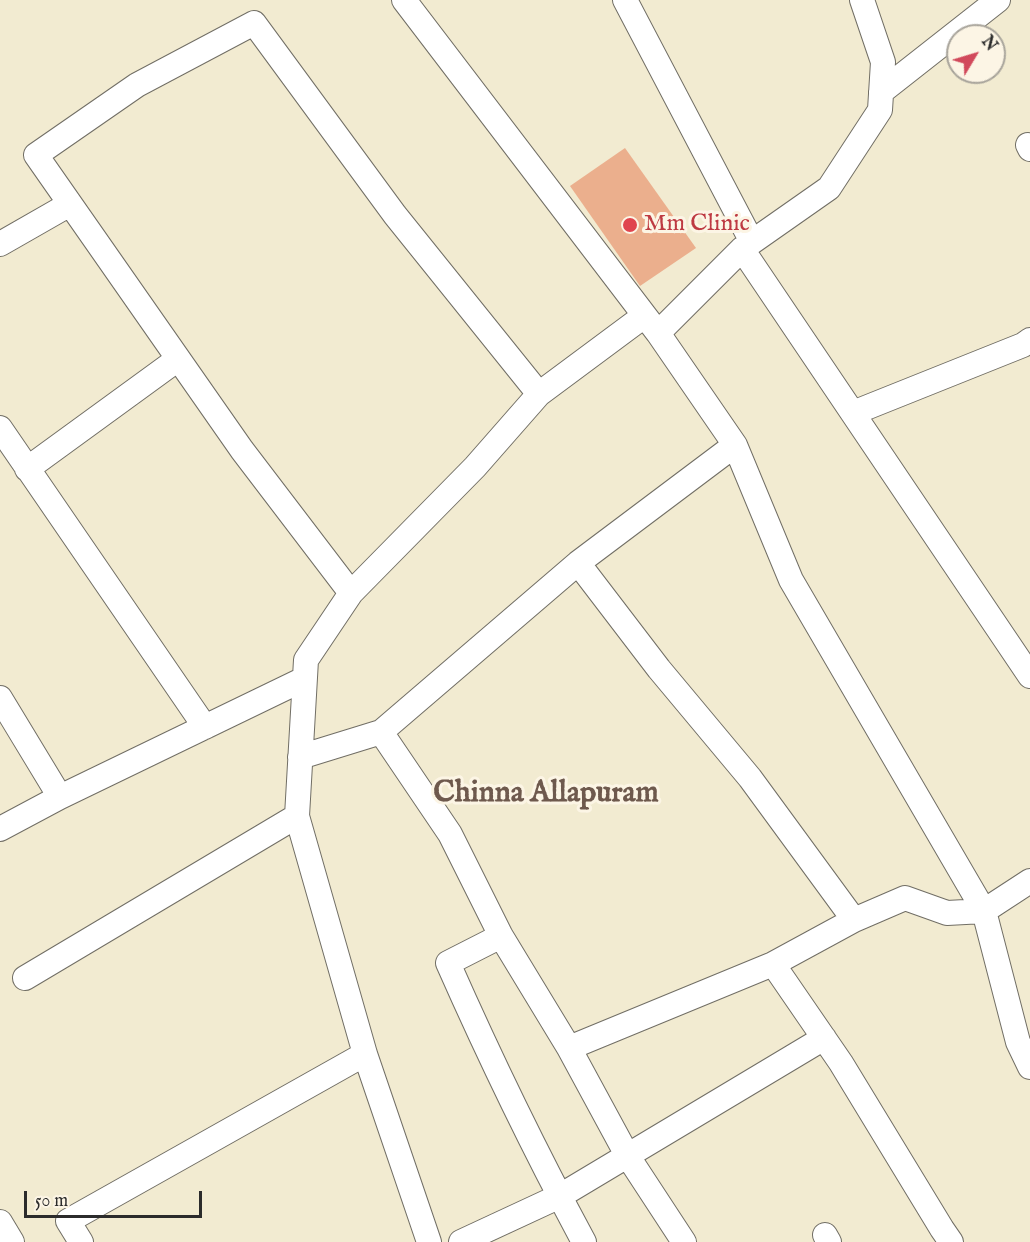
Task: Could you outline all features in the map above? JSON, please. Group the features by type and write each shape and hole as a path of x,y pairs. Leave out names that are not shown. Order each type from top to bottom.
{"street":[{"path":"625,0 747,246 853,413 1030,676"},
{"path":"429,1242 365,1054 297,816 306,660 351,593 475,467 539,394 651,324 747,246 829,188 880,110 883,62 862,0"},
{"path":"881,92 998,0"},
{"path":"410,2 651,324 735,445 791,579 984,911 1018,1042 1030,1067"},
{"path":"351,593 242,450 36,155 137,85 254,23 395,215 539,394"},
{"path":"0,244 70,204"},
{"path":"853,413 1023,345 1030,340"},
{"path":"27,469 178,359"},
{"path":"0,428 205,727"},
{"path":"300,757 381,732 578,564 735,445"},
{"path":"578,564 659,669 750,778 854,920"},
{"path":"0,830 60,797 304,679"},
{"path":"0,698 60,797"},
{"path":"381,732 450,834 501,936 569,1048 627,1155 684,1242"},
{"path":"25,978 297,816"},
{"path":"569,1048 773,964 854,920 905,898 947,913 984,911 1030,881"},
{"path":"501,936 448,963 484,1044 584,1242"},
{"path":"773,964 824,1038 951,1242"},
{"path":"461,1242 560,1196 824,1038"},
{"path":"81,1242 68,1221 365,1054"},
{"path":"0,1222 12,1242"}],"building":[{"path":"625,148 696,248 640,286 570,186"}],"place":[{"name":"Mm Clinic","path":"630,225"}],"district":[{"name":"Chinna Allapuram","path":"546,795"}]}
